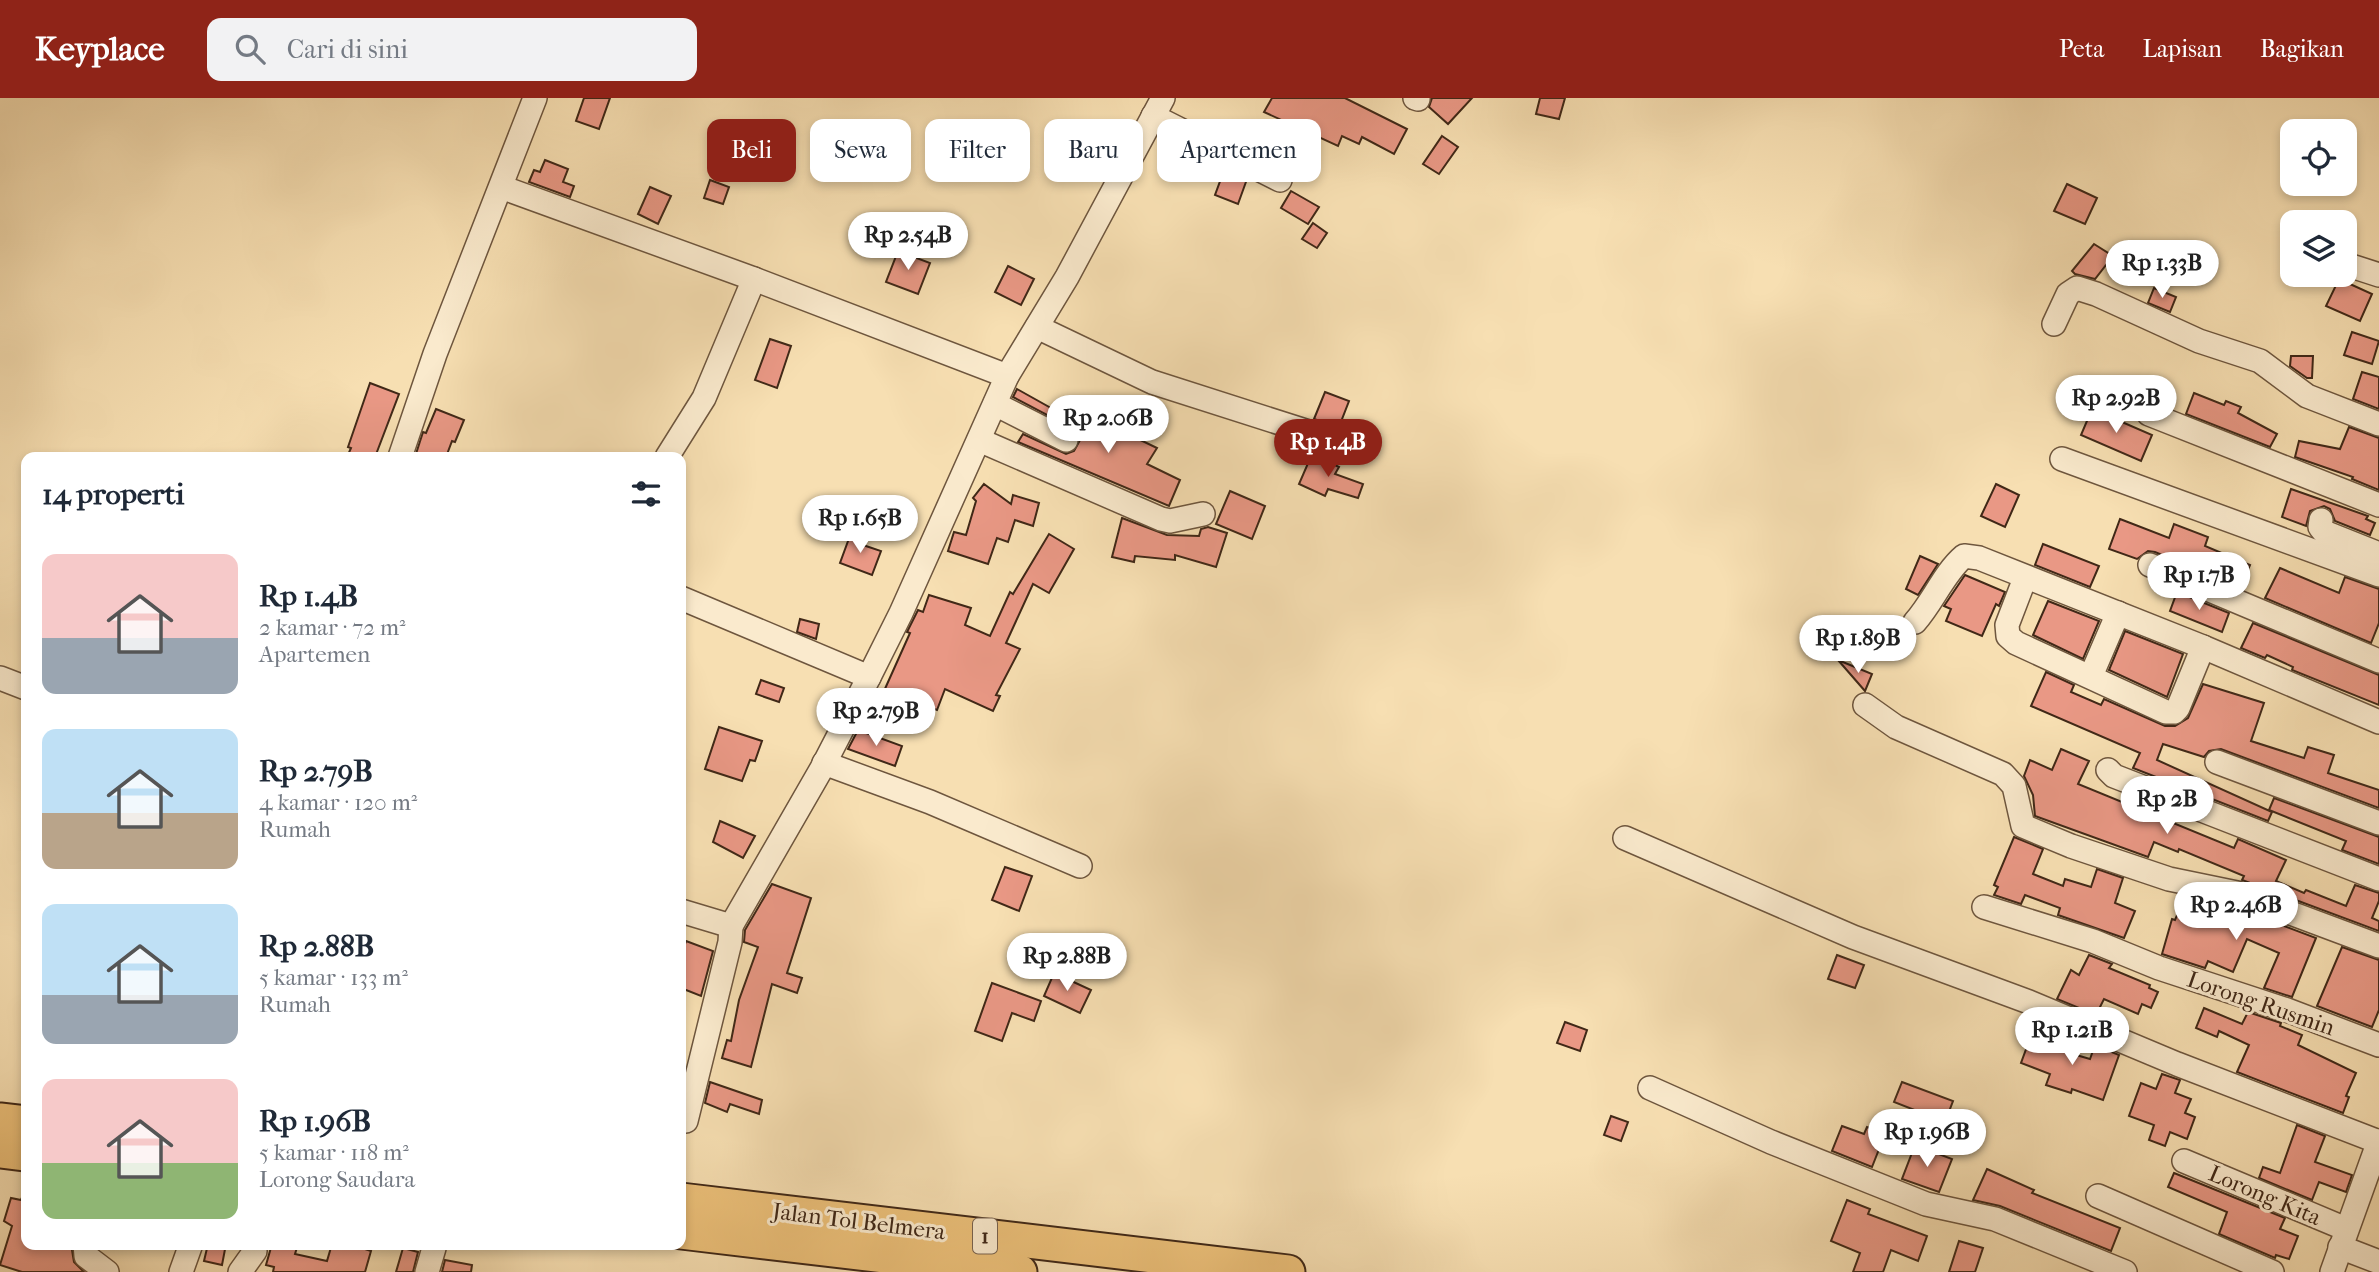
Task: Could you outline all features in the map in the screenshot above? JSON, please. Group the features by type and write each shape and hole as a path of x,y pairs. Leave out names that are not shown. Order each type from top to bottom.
{"highway":[{"path":"0,1120 21,1122"},
{"path":"0,1151 21,1153"},
{"name":"Jalan Tol Belmera","path":"686,1201 1289,1272"},
{"name":"Jalan Tol Belmera","path":"686,1233 1020,1272"}],"street":[{"path":"402,452 435,354 535,98"},
{"path":"686,1121 730,942 731,926 869,677 901,613 1007,376 1067,276 1158,107 1178,119"},
{"path":"501,187 754,279 1007,376"},
{"path":"2357,268 2379,275"},
{"path":"670,452 704,398 754,279"},
{"path":"2054,324 2068,294 2077,288 2199,341 2260,361 2307,397 2379,424"},
{"path":"1037,327 1152,382 1324,437"},
{"path":"995,404 1066,440"},
{"path":"2149,414 2379,505"},
{"path":"979,440 1161,519 1170,521 1203,514"},
{"path":"2062,459 2379,575"},
{"path":"2321,520 2320,527 2324,532 2379,554"},
{"path":"1915,622 1939,593 1954,564 1964,556 1979,558 2203,647 2379,722"},
{"path":"2150,565 2379,661"},
{"path":"2025,578 2007,625 2008,636 2016,643 2166,712 2174,712 2178,708 2203,647"},
{"path":"686,600 869,677"},
{"path":"2091,676 2118,613"},
{"path":"0,678 21,686"},
{"path":"1865,705 1896,727 2003,774 2014,786 2023,826 2071,846 2169,878 2236,894 2379,946"},
{"path":"824,762 930,802 1080,866"},
{"path":"2217,762 2379,823"},
{"path":"2108,771 2127,781 2379,879"},
{"path":"1625,838 1853,937 2029,1002 2177,1064 2379,1142 2332,1272"},
{"name":"Lorong Rusmin","path":"1984,907 2093,941 2159,968 2287,1010 2379,1045"},
{"path":"686,913 731,926"},
{"path":"1650,1088 1771,1142 1926,1204 1994,1220 2125,1272"},
{"name":"Lorong Kita","path":"2184,1161 2343,1238 2379,1262"},
{"path":"2098,1196 2272,1272"},
{"path":"86,1250 86,1256 107,1272"},
{"path":"181,1272 189,1250"},
{"path":"426,1272 433,1250"},
{"path":"240,1272 255,1251"}],"building":[{"path":"584,98 610,98 599,129 576,121"},
{"path":"1272,98 1345,98 1407,129 1394,154 1362,137 1359,144 1342,136 1338,146 1321,138 1321,119 1279,119 1264,112"},
{"path":"1432,98 1472,98 1448,124 1429,107"},
{"path":"1540,98 1565,98 1559,119 1536,114"},
{"path":"1442,136 1458,147 1439,174 1423,164"},
{"path":"545,160 568,169 563,182 574,186 570,197 529,182 534,170 540,172"},
{"path":"709,182 729,187 723,204 704,198"},
{"path":"1220,182 1246,182 1238,204 1215,195"},
{"path":"2067,184 2097,198 2085,224 2054,211"},
{"path":"650,187 671,196 658,224 638,214"},
{"path":"1291,191 1319,207 1308,224 1281,208"},
{"path":"1313,223 1327,233 1317,248 1302,239"},
{"path":"2094,244 2113,256 2095,279 2075,274 2072,271"},
{"path":"898,251 930,263 918,294 886,282"},
{"path":"1008,266 1034,279 1021,305 995,292"},
{"path":"2335,287 2357,287 2372,294 2360,321 2326,306"},
{"path":"2154,288 2176,297 2170,312 2148,303"},
{"path":"2352,332 2379,341 2372,364 2344,355"},
{"path":"770,339 791,346 777,388 755,380"},
{"path":"2291,356 2313,356 2312,378 2307,378 2290,366"},
{"path":"2362,372 2379,377 2379,409 2353,399"},
{"path":"370,383 399,394 377,452 349,452 351,448 348,447"},
{"path":"1017,389 1094,432 1099,420 1157,448 1147,464 1180,480 1169,506 1018,442 1023,434 1066,454 1074,451 1080,440 1072,428 1013,397"},
{"path":"1325,392 1349,401 1337,432 1329,424 1314,419"},
{"path":"2194,393 2224,405 2226,401 2241,407 2238,413 2277,434 2270,447 2186,414"},
{"path":"436,409 464,420 448,452 417,452 423,432 426,433"},
{"path":"2092,409 2152,435 2141,461 2081,435"},
{"path":"2349,427 2379,438 2379,490 2352,479 2353,477 2295,457 2299,441 2340,449"},
{"path":"1312,454 1339,467 1335,474 1363,484 1358,498 1328,489 1325,496 1299,484"},
{"path":"984,484 1011,504 1013,495 1039,503 1033,526 1015,520 1008,542 997,538 988,564 948,551 954,532 966,535 976,501 973,498"},
{"path":"1996,484 2019,495 2005,527 1981,516"},
{"path":"2291,489 2368,516 2366,519 2375,523 2370,535 2335,521 2330,509 2324,506 2310,511 2306,526 2282,517"},
{"path":"1230,491 1265,506 1252,539 1216,524"},
{"path":"1122,518 1167,535 1199,536 1201,529 1208,527 1227,533 1216,567 1175,555 1175,560 1135,556 1134,562 1112,557"},
{"path":"2120,519 2169,538 2174,524 2208,537 2205,546 2250,565 2240,588 2155,552 2148,551 2137,559 2109,549"},
{"path":"851,533 865,538 863,545 881,551 872,575 840,563"},
{"path":"1049,534 1074,549 1049,593 1033,584 1006,643 1020,649 996,695 1000,696 993,711 945,689 937,710 884,691 910,633 907,632 918,610 923,612 929,595 971,608 965,625 990,636 1010,592 1013,594"},
{"path":"2043,544 2099,566 2090,587 2035,565"},
{"path":"1920,556 1938,564 1918,595 1906,589"},
{"path":"2280,568 2339,593 2345,577 2379,589 2379,623 2371,643 2265,598"},
{"path":"1965,575 2005,592 1999,606 1996,604 1982,636 1946,621 1951,609 1944,606"},
{"path":"2177,592 2229,613 2222,632 2170,611"},
{"path":"2048,601 2099,621 2083,659 2033,635"},
{"path":"800,619 819,624 816,639 797,632"},
{"path":"2253,623 2379,675 2379,705 2292,670 2293,667 2267,655 2265,658 2241,648"},
{"path":"2125,631 2183,654 2167,697 2109,670"},
{"path":"1838,660 1872,674 1865,691"},
{"path":"2046,672 2074,685 2071,692 2101,705 2104,699 2165,726 2175,726 2188,718 2203,684 2264,703 2251,741 2304,758 2308,747 2334,755 2328,773 2379,790 2379,808 2221,749 2209,751 2204,757 2163,744 2157,760 2272,812 2268,821 2133,768 2140,753 2031,706"},
{"path":"761,680 784,688 779,702 756,694"},
{"path":"719,727 762,741 755,761 750,760 742,781 705,769"},
{"path":"858,730 902,746 895,766 848,749"},
{"path":"2061,749 2089,761 2078,784 2234,848 2238,839 2286,860 2276,881 2346,906 2355,885 2379,893 2379,901 2372,918 2379,921 2379,931 2242,880 2244,876 2179,849 2178,852 2154,842 2148,857 2035,816 2033,795 2024,776 2030,760 2052,770"},
{"path":"2274,798 2379,837 2379,864 2342,850 2346,841 2269,810"},
{"path":"720,821 755,836 743,858 713,842"},
{"path":"2014,837 2043,849 2033,874 2063,886 2065,879 2091,887 2097,869 2123,878 2115,903 2135,911 2124,938 2058,915 2060,908 2025,895 2021,904 1994,895 1998,887 1994,885"},
{"path":"1005,867 1032,876 1019,911 992,900"},
{"path":"772,884 811,898 787,973 802,978 797,993 772,984 751,1067 722,1058 727,1040 731,1041 739,1000 758,947 744,942 745,930"},
{"path":"2185,897 2207,901 2213,904 2212,906 2257,925 2260,917 2316,938 2292,997 2264,988 2279,953 2247,939 2233,972 2208,961 2205,968 2162,954 2172,919 2175,920"},
{"path":"686,941 713,951 701,996 686,990"},
{"path":"2342,947 2379,960 2379,1010 2372,1027 2317,1006"},
{"path":"1837,955 1864,965 1855,988 1828,979"},
{"path":"2089,955 2112,964 2109,968 2150,985 2149,988 2158,992 2151,1008 2142,1004 2138,1014 2104,999 2096,1015 2057,999 2071,970 2079,975"},
{"path":"1054,973 1091,990 1080,1013 1044,996"},
{"path":"992,983 1041,1001 1034,1021 1012,1013 1002,1041 975,1031"},
{"path":"2204,1008 2242,1024 2248,1012 2281,1023 2280,1026 2302,1035 2298,1045 2356,1073 2346,1096 2349,1097 2343,1113 2237,1072 2249,1045 2219,1031 2217,1037 2196,1028"},
{"path":"1565,1022 1587,1030 1580,1051 1557,1043"},
{"path":"2032,1033 2054,1042 2052,1048 2090,1059 2095,1045 2119,1055 2103,1100 2072,1089 2071,1093 2046,1085 2050,1074 2021,1063"},
{"path":"2162,1074 2180,1080 2175,1093 2191,1099 2185,1113 2195,1117 2187,1139 2170,1132 2165,1146 2149,1140 2154,1125 2129,1116 2141,1083 2156,1089"},
{"path":"710,1082 762,1100 759,1114 730,1104 727,1112 705,1103"},
{"path":"1902,1082 1953,1101 1945,1122 1894,1102"},
{"path":"1611,1116 1628,1122 1621,1141 1604,1135"},
{"path":"2297,1125 2325,1136 2315,1162 2352,1175 2346,1192 2319,1182 2312,1200 2259,1178 2263,1167 2280,1173"},
{"path":"1842,1126 1864,1134 1867,1127 1885,1134 1872,1167 1832,1151"},
{"path":"1915,1145 1952,1159 1939,1192 1902,1179"},
{"path":"1987,1169 2034,1190 2032,1193 2120,1228 2111,1251 2000,1206 1973,1200"},
{"path":"2174,1173 2285,1218 2280,1229 2298,1236 2289,1259 2276,1255 2275,1258 2219,1234 2227,1212 2168,1187"},
{"path":"11,1198 21,1200 21,1250 72,1250 74,1262 84,1272 22,1272 0,1265 12,1226 4,1221"},
{"path":"1847,1200 1870,1209 1868,1214 1927,1236 1918,1261 1891,1250 1883,1272 1853,1272 1860,1253 1831,1241"},
{"path":"1959,1241 1983,1248 1975,1272 1949,1272"},
{"path":"207,1250 225,1250 222,1265 204,1261"},
{"path":"270,1250 296,1250 295,1254 327,1261 330,1250 371,1251 365,1272 273,1272 274,1267 266,1265"},
{"path":"402,1250 418,1252 413,1272 396,1272"},
{"path":"445,1260 472,1265 471,1272 442,1272"}]}
